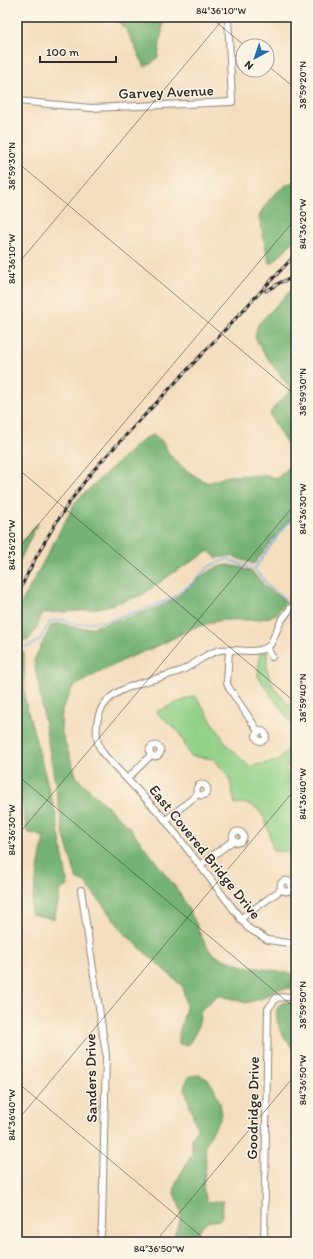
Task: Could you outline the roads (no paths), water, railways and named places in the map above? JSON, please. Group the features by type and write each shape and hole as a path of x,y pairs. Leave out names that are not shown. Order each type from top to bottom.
{"street":[{"name":"Garvey Avenue","path":"17,101 91,108 232,102 228,17"},
{"path":"272,657 267,648 270,645 281,621 296,601"},
{"name":"East Covered Bridge Drive","path":"267,648 214,652 180,671 124,688 115,693 106,701 98,716 97,741 105,756 166,820 240,919 252,932 268,940 296,944"},
{"path":"229,650 227,683 258,731"},
{"path":"127,779 151,755"},
{"path":"166,820 198,794"},
{"path":"200,865 234,840"},
{"path":"240,919 282,889"},
{"name":"Sanders Drive","path":"80,890 106,1054 102,1224 100,1242"},
{"name":"Goodridge Drive","path":"264,1242 268,1009 276,998 296,996"}],"waterway":[{"path":"17,642 27,647 39,641 50,622 60,619 78,624 111,620 169,600 189,586 210,566 227,559 254,569 286,525 296,519"},
{"path":"254,569 268,585 285,599"}],"railway":[{"path":"17,596 52,528 73,497 97,466 296,254"},
{"path":"266,291 281,282 296,277"}]}
